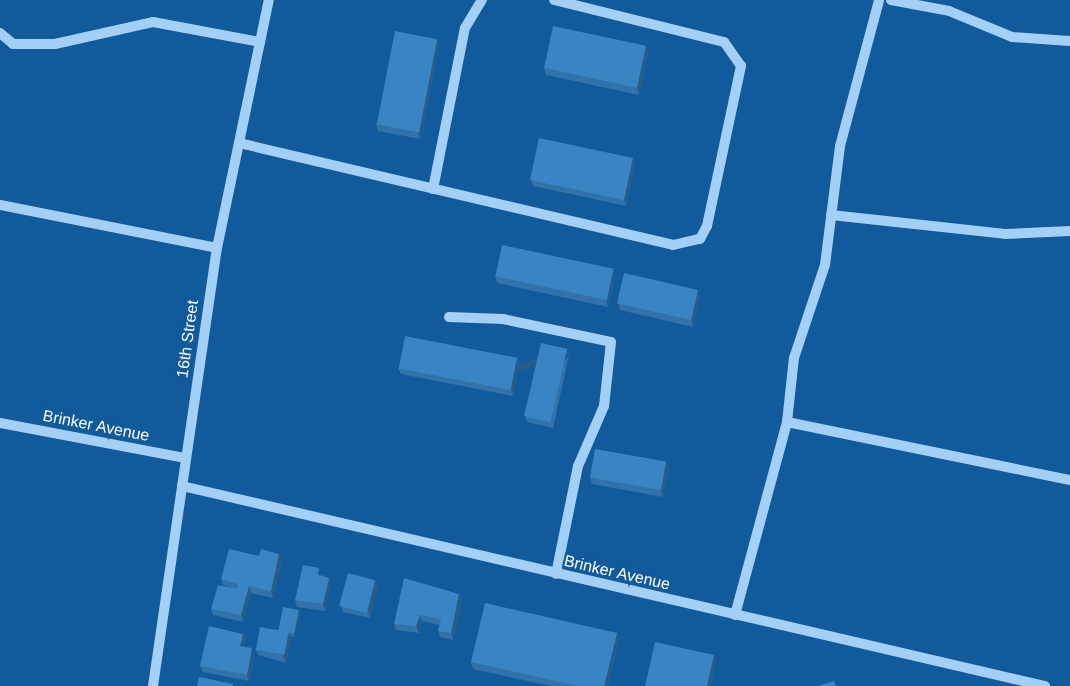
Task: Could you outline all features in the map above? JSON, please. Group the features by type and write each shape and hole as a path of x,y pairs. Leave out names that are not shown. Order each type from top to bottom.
{"street":[{"name":"16th Street","path":"153,686 217,248 269,0"},
{"path":"433,189 465,28 482,0"},
{"path":"239,143 673,245 700,239 707,226 741,66 724,42 554,0"},
{"path":"735,615 787,422 794,358 825,265 840,146 879,0"},
{"path":"891,0 949,11 1012,37 1070,42"},
{"path":"0,33 13,44 55,44 153,22 260,42"},
{"path":"0,205 217,248"},
{"path":"831,214 1005,234 1070,231"},
{"path":"449,317 503,319 611,342 604,406 578,466 556,574"},
{"path":"787,422 1070,480"},
{"name":"Brinker Avenue","path":"0,423 186,458"},
{"name":"Brinker Avenue","path":"182,486 1045,686"}],"building":[{"path":"553,26 646,46 637,88 544,68"},
{"path":"395,31 437,39 419,132 377,124"},
{"path":"539,138 633,158 624,200 530,180"},
{"path":"502,245 614,269 607,300 495,276"},
{"path":"624,273 698,290 691,320 617,303"},
{"path":"405,336 517,358 511,390 399,368"},
{"path":"541,343 567,349 550,422 524,416"},
{"path":"595,449 666,462 661,490 590,478"},
{"path":"229,549 259,556 261,549 279,554 271,591 249,586 241,615 211,609 218,585 237,589 238,584 221,579"},
{"path":"303,565 319,568 318,575 329,578 323,604 295,600"},
{"path":"348,573 375,580 366,613 339,606"},
{"path":"404,578 459,594 451,633 438,631 441,619 420,615 416,626 394,624"},
{"path":"485,603 617,633 604,686 578,686 471,662"},
{"path":"283,607 299,610 294,634 278,631"},
{"path":"209,626 243,634 240,646 252,648 247,675 200,666"},
{"path":"260,627 289,632 285,655 256,650"},
{"path":"655,642 714,655 707,686 645,686"},
{"path":"199,677 233,684 233,686 197,686"},
{"path":"834,681 836,686 818,686"}]}
